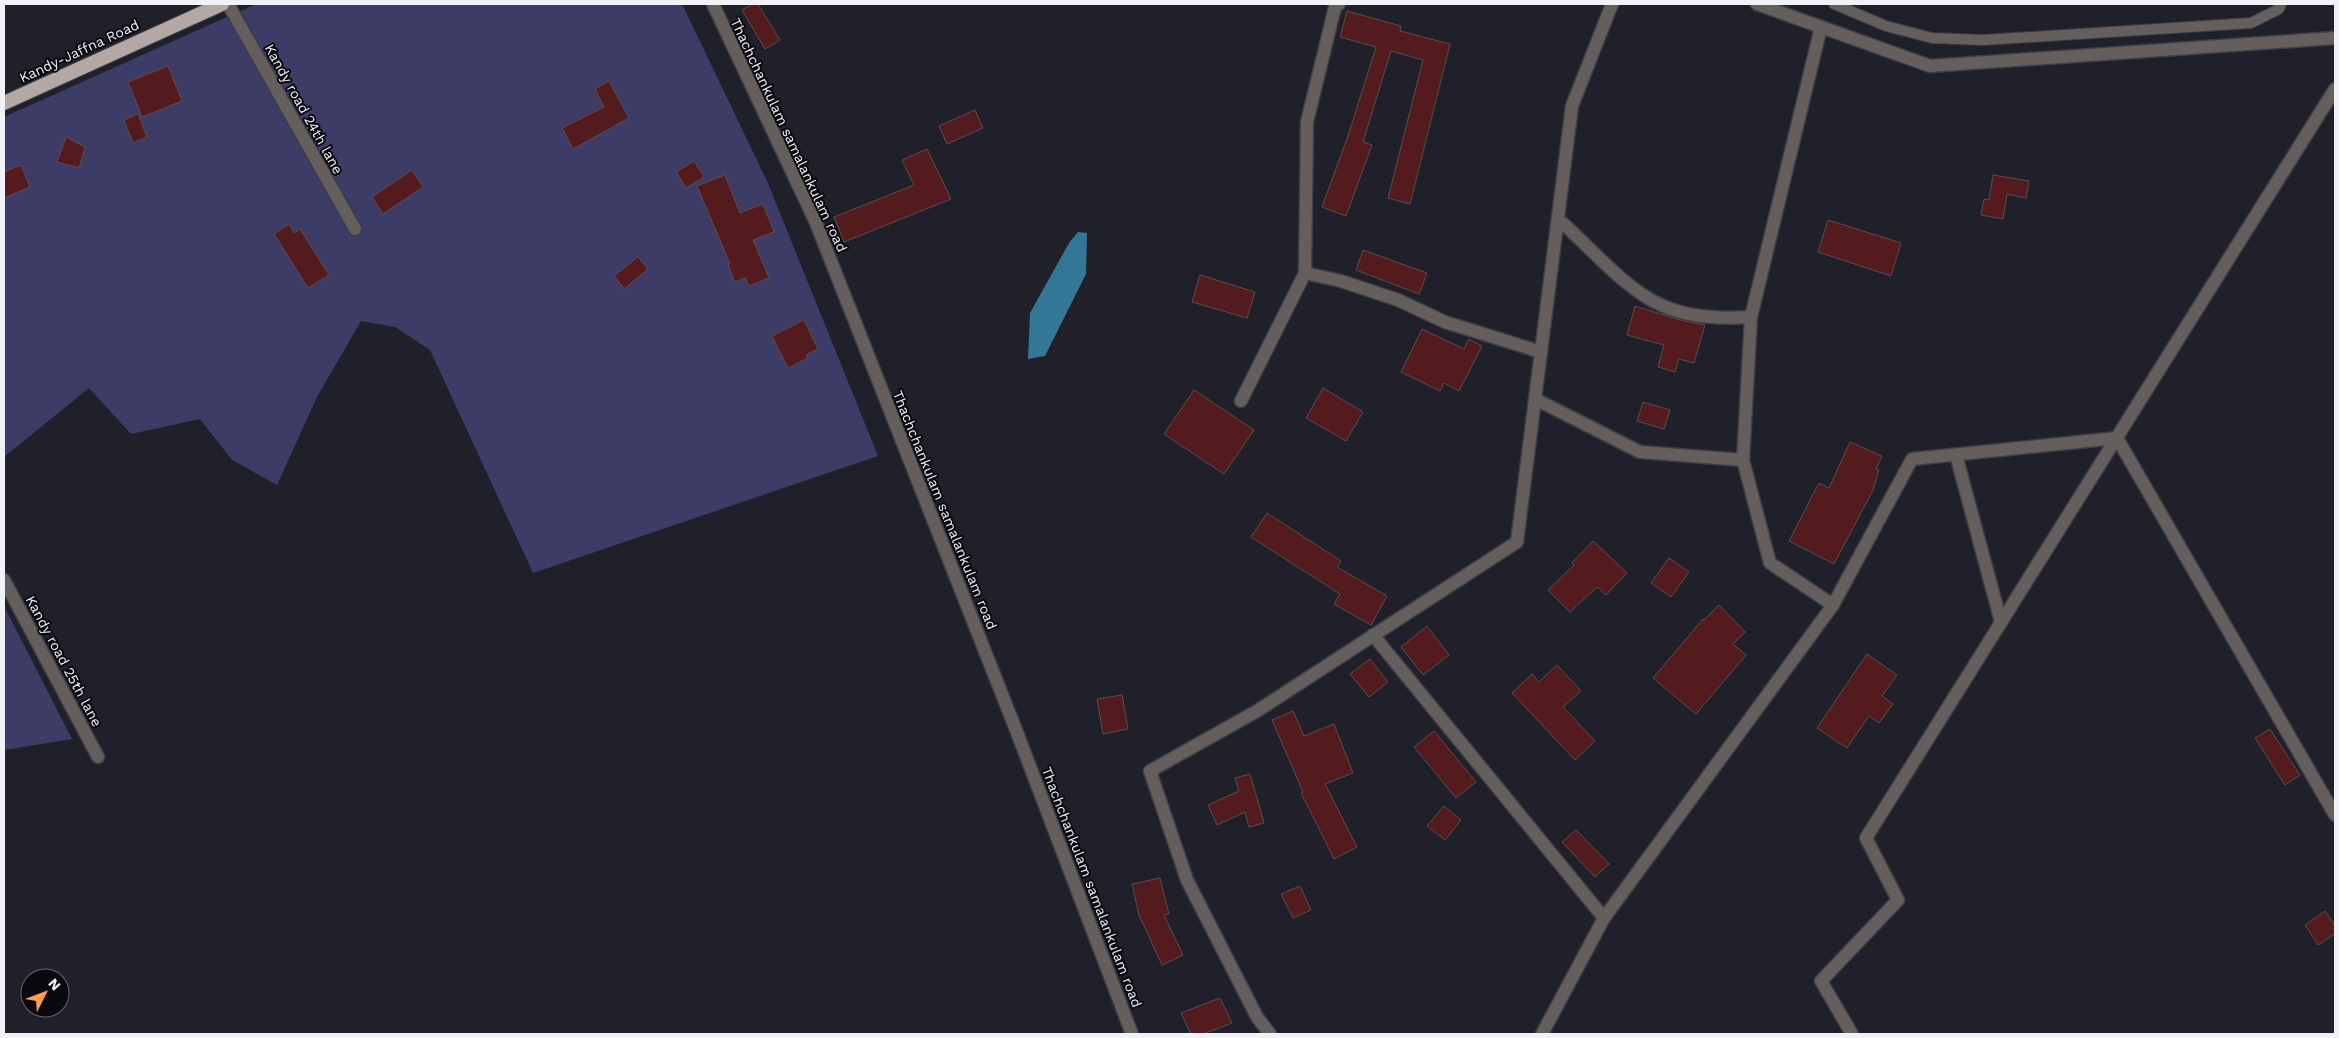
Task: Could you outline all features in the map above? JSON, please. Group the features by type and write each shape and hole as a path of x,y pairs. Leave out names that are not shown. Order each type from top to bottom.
{"highway":[{"name":"Kandy-Jaffna Road","path":"4,103 222,4"}],"street":[{"name":"Kandy road 24th lane","path":"228,4 355,229"},
{"name":"Thachchankulam samalankulam road","path":"713,4 816,223 1018,735 1132,1034"},
{"path":"1241,401 1305,274 1307,122 1335,7 1338,4"},
{"path":"1270,1034 1257,1017 1187,880 1150,771 1257,710 1517,542 1572,106 1612,4"},
{"path":"1757,4 1930,66 2335,38"},
{"path":"1821,27 1751,317 1743,460 1770,563 1834,605"},
{"path":"1852,1034 1821,981 1898,900 1866,838 2335,89"},
{"path":"1558,219 1641,294 1661,306 1690,314 1723,319 1751,317"},
{"path":"1305,274 1340,281 1398,300 1445,322 1541,352"},
{"path":"1535,399 1640,452 1743,460"},
{"path":"1542,1034 1604,918 1834,605 1912,459 2117,438"},
{"path":"2117,438 2335,815"},
{"path":"1956,455 2001,622"},
{"name":"Kandy road 25th lane","path":"4,580 98,757"},
{"path":"1373,635 1604,918"}],"lane":[{"path":"1834,4 1886,26 1932,38 1983,40 2251,22 2278,9 2281,4"}],"shaded area":[{"path":"256,4 682,4 767,181 878,456 533,573 430,350 395,327 361,321 317,397 277,485 232,460 200,419 131,434 89,388 4,457 4,117"},
{"path":"4,606 72,739 4,750"}],"water":[{"path":"1078,232 1087,233 1086,274 1045,356 1028,359 1030,313 1069,243"}],"building":[{"path":"753,4 758,4 780,40 765,49 742,10"},
{"path":"1347,11 1401,26 1400,31 1450,44 1410,204 1388,198 1423,60 1391,51 1363,142 1372,145 1346,216 1322,207 1348,136 1376,47 1340,37"},
{"path":"168,66 182,101 142,117 128,82"},
{"path":"609,81 629,118 573,149 562,128 604,107 595,89"},
{"path":"975,110 983,128 947,144 939,126"},
{"path":"138,114 147,137 133,143 124,120"},
{"path":"66,137 85,147 79,168 57,162"},
{"path":"927,149 951,199 844,242 834,217 914,185 902,160"},
{"path":"694,161 704,177 686,188 676,172"},
{"path":"21,165 30,187 4,198 4,172"},
{"path":"412,170 423,187 383,214 372,197"},
{"path":"725,175 740,213 763,204 774,232 753,240 769,278 749,286 745,278 735,282 728,265 730,264 697,186"},
{"path":"1993,175 2029,181 2026,198 2007,194 2003,219 1981,215 1984,199 1989,200"},
{"path":"1828,220 1901,243 1891,276 1818,252"},
{"path":"289,224 294,233 300,229 329,275 308,288 274,234"},
{"path":"1363,250 1427,273 1419,294 1356,270"},
{"path":"638,257 648,269 624,289 614,276"},
{"path":"1200,275 1255,292 1247,318 1192,302"},
{"path":"1635,306 1680,320 1705,325 1694,363 1679,359 1675,372 1658,367 1664,345 1627,335"},
{"path":"804,320 818,349 806,355 808,358 788,368 772,336"},
{"path":"1422,329 1464,349 1469,339 1482,346 1459,391 1444,383 1440,391 1401,372"},
{"path":"1323,388 1363,412 1346,441 1306,418"},
{"path":"1194,390 1254,430 1224,474 1164,434"},
{"path":"1643,402 1670,410 1664,429 1637,421"},
{"path":"1850,442 1882,456 1876,469 1879,470 1873,490 1834,564 1789,541 1819,483 1829,488"},
{"path":"1267,513 1341,561 1337,567 1387,596 1371,625 1334,604 1340,594 1251,537"},
{"path":"1593,541 1627,573 1606,595 1597,587 1570,612 1548,590 1574,565 1572,563"},
{"path":"1669,558 1689,572 1671,597 1651,583"},
{"path":"1719,605 1745,632 1733,644 1746,655 1696,714 1653,678 1703,619"},
{"path":"1427,626 1449,655 1423,675 1401,647"},
{"path":"1867,654 1897,675 1882,696 1893,704 1879,723 1869,716 1847,748 1817,728"},
{"path":"1370,659 1388,682 1369,697 1350,674"},
{"path":"1557,665 1581,691 1563,707 1595,741 1575,760 1512,693 1532,674 1539,682"},
{"path":"1122,695 1128,729 1103,734 1097,699"},
{"path":"1293,711 1304,736 1334,724 1353,773 1325,784 1357,847 1334,859 1301,793 1303,792 1272,720"},
{"path":"2270,729 2300,775 2285,785 2255,738"},
{"path":"1434,731 1476,782 1456,798 1414,747"},
{"path":"1250,774 1264,823 1249,827 1245,812 1217,825 1208,805 1239,791 1235,778"},
{"path":"1444,806 1461,820 1445,840 1427,826"},
{"path":"1576,830 1609,864 1595,877 1562,842"},
{"path":"1160,878 1169,914 1164,915 1183,955 1162,965 1139,915 1132,884"},
{"path":"1300,886 1311,910 1293,918 1281,894"},
{"path":"2325,911 2335,926 2335,934 2318,945 2305,925"},
{"path":"1220,998 1232,1023 1203,1034 1191,1034 1181,1013"}]}
